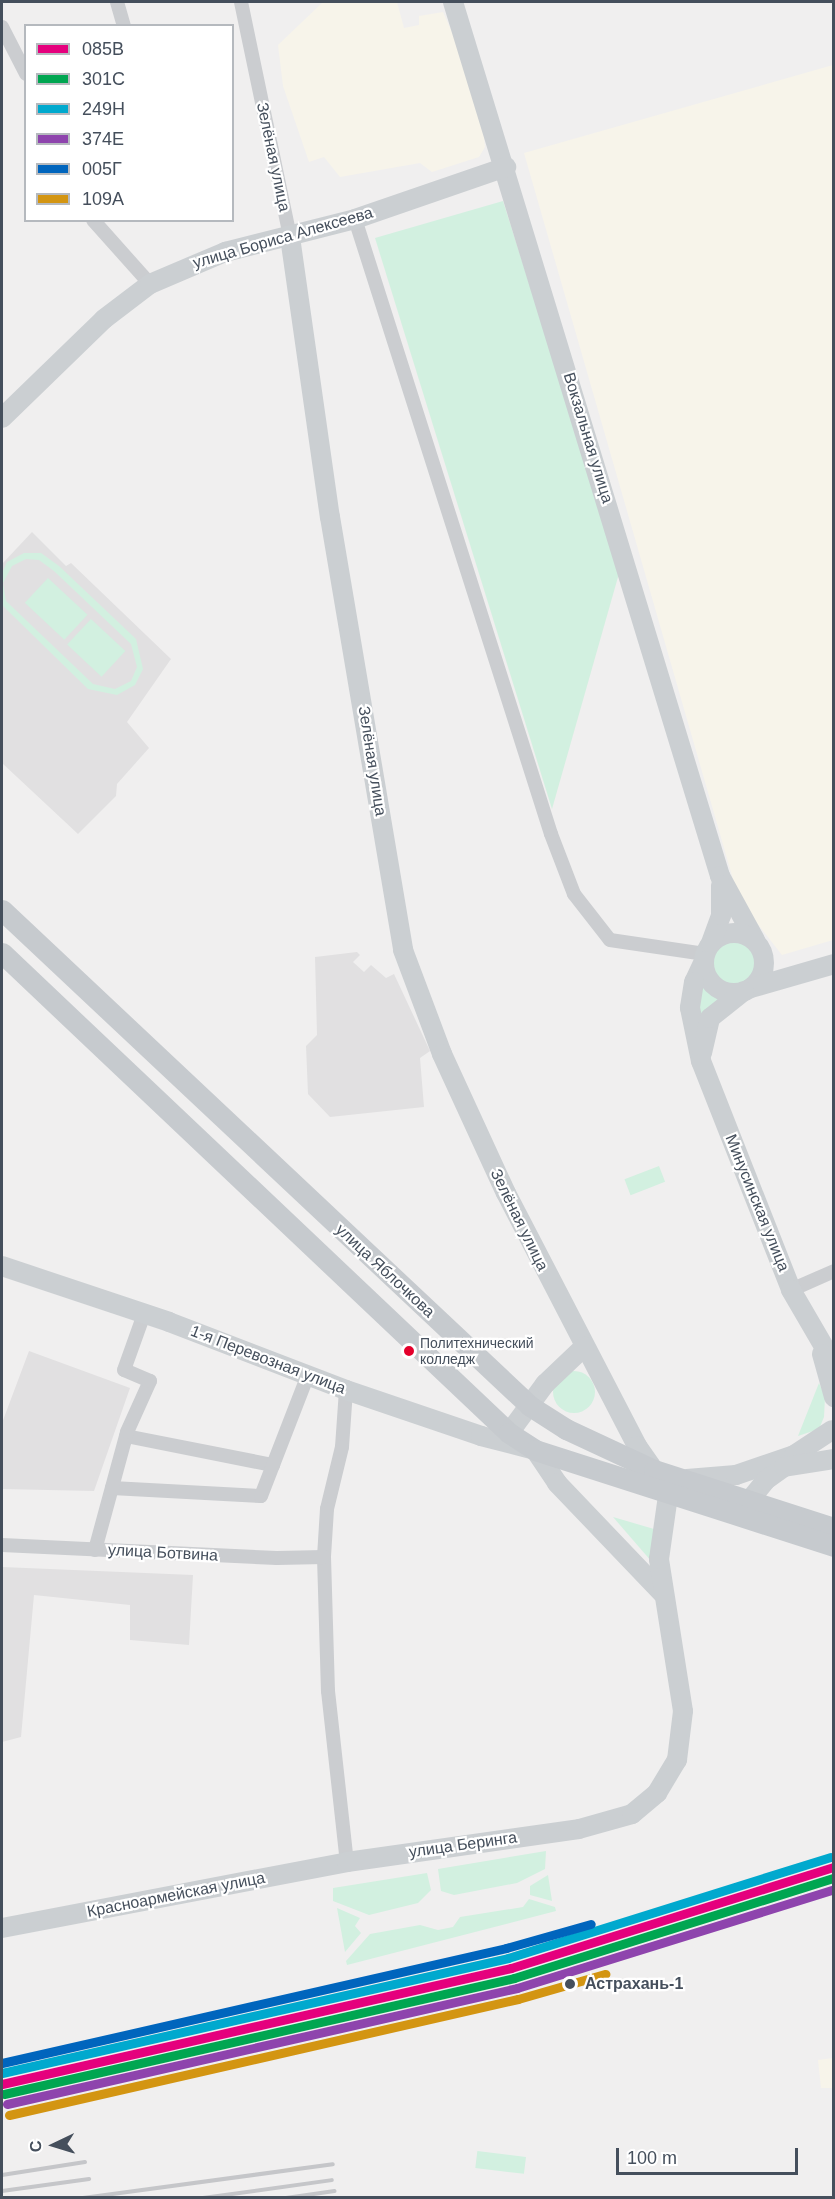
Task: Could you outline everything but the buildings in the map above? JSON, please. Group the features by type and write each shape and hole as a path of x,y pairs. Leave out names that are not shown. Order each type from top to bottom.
{"main road":[{"name":"Вокзальная улица","path":"453,2 506,168 720,876 758,944"},
{"name":"улица Бориса Алексеева","path":"2,418 104,319 150,284 225,252 355,219 506,168"},
{"name":"Зелёная улица","path":"290,237 398,928 415,989 506,1193 584,1347 637,1446 654,1470"},
{"name":"Вокзальная улица","path":"707,953 722,905 720,876"},
{"name":"улица Яблочкова","path":"2,910 530,1406 566,1429 654,1470 673,1487 834,1546"},
{"path":"736,932 758,944 785,965 829,965 748,990 730,993 716,987 707,975 707,953 723,935 736,932"},
{"path":"701,1061 710,1018 748,990 763,973 758,944"},
{"name":"улица Яблочкова","path":"2,953 509,1433 535,1450 673,1487 749,1501 834,1528"},
{"name":"Минусинская улица","path":"707,953 694,982 690,1008 701,1061 791,1290 818,1343 834,1364"},
{"name":"1-я Перевозная улица","path":"2,1266 144,1314 346,1390 481,1436 535,1450"},
{"name":"Минусинская улица","path":"818,1343 834,1397"},
{"path":"509,1433 564,1363 584,1347"},
{"path":"673,1487 736,1475 794,1455 833,1434"},
{"path":"535,1450 557,1483 663,1593"},
{"path":"749,1501 771,1476 789,1465 834,1459"},
{"path":"771,1476 773,1509"},
{"name":"улица Беринга","path":"347,1862 579,1829 632,1814 657,1793 677,1760 683,1711 679,1665 663,1593 659,1559 673,1487"},
{"name":"Красноармейская улица","path":"2,1928 347,1862"}],"street":[{"path":"117,2 123,24"},
{"name":"Зелёная улица","path":"241,2 290,237"},
{"path":"2,27 24,70"},
{"path":"355,219 574,894 610,940 707,953"},
{"path":"95,222 150,284"},
{"path":"791,1290 834,1271"},
{"path":"95,1550 126,1436 150,1381 124,1370 144,1314"},
{"path":"112,1488 261,1496 308,1375"},
{"path":"346,1390 342,1447 327,1509 324,1557 328,1691 347,1862"},
{"path":"126,1436 273,1465"},
{"name":"улица Ботвина","path":"2,1545 277,1558 324,1557"}],"shaded area":[{"path":"323,2 397,2 404,28 419,25 419,16 443,12 458,46 484,136 485,147 479,157 432,172 420,163 340,177 324,157 309,162 283,86 278,45"},
{"path":"833,65 833,940 782,955 739,900 524,153"},
{"path":"32,532 66,566 71,563 171,659 127,722 149,748 117,784 116,796 78,834 2,763 2,564"},
{"path":"357,952 360,955 353,962 364,972 371,965 386,978 394,974 430,1051 420,1058 424,1107 330,1117 308,1094 306,1046 317,1035 315,957"},
{"path":"29,1351 130,1388 94,1491 2,1489 2,1423"},
{"path":"2,1567 193,1575 189,1645 130,1640 130,1605 34,1595 21,1737 2,1742"},
{"path":"833,2058 833,2088 821,2088 818,2060"}],"green space":[{"path":"503,201 620,570 552,809 375,238"},
{"path":"24,553 41,553 59,566 136,639 143,669 135,685 117,695 88,689 2,605 2,573 7,562","holes":["26,559 39,560 54,571 131,644 137,667 131,681 115,689 93,684 6,601 3,583 12,566"]},
{"path":"48,578 87,615 64,640 25,603"},
{"path":"91,619 125,651 102,677 67,645"},
{"path":"734,942 749,949 756,964 749,979 734,986 719,979 712,964 719,949"},
{"path":"700,980 711,993 725,999 697,1036"},
{"path":"659,1166 665,1182 631,1195 624,1179"},
{"path":"574,1371 582,1372 589,1377 594,1384 594,1400 589,1407 582,1412 574,1413 566,1412 559,1407 554,1400 553,1392 554,1384 559,1377 566,1372"},
{"path":"819,1383 825,1397 824,1417 819,1429 798,1436"},
{"path":"613,1517 654,1529 652,1562"},
{"path":"546,1851 545,1869 517,1883 454,1895 441,1891 438,1869"},
{"path":"427,1873 431,1890 418,1903 369,1915 333,1901 333,1888"},
{"path":"548,1875 552,1901 530,1895 530,1886"},
{"path":"529,1899 555,1907 556,1911 347,1965 346,1961 370,1934 420,1925 438,1930 453,1927 460,1917 523,1907"},
{"path":"337,1908 360,1918 355,1926 361,1933 345,1952"},
{"path":"477,2151 526,2157 524,2174 475,2168"}],"railway":[{"path":"2,2073 509,1956 834,1857"},
{"path":"2,2175 85,2162"},
{"path":"83,2198 333,2164"},
{"path":"2,2191 89,2179"},
{"path":"203,2198 332,2180"},
{"path":"286,2198 335,2191"}],"transit line":[{"name":"249Н","path":"2,2073 508,1958 831,1857"},
{"name":"085В","path":"2,2084 511,1968 834,1867"},
{"name":"301С","path":"4,2094 514,1978 834,1878"},
{"name":"374Е","path":"7,2104 517,1988 834,1889"},
{"name":"005Г","path":"2,2063 506,1948 591,1924"},
{"name":"109А","path":"9,2115 518,1999 605,1974"}],"place":[{"name":"Политехнический колледж","path":"409,1351"},
{"name":"Астрахань-1","path":"570,1984"}]}
